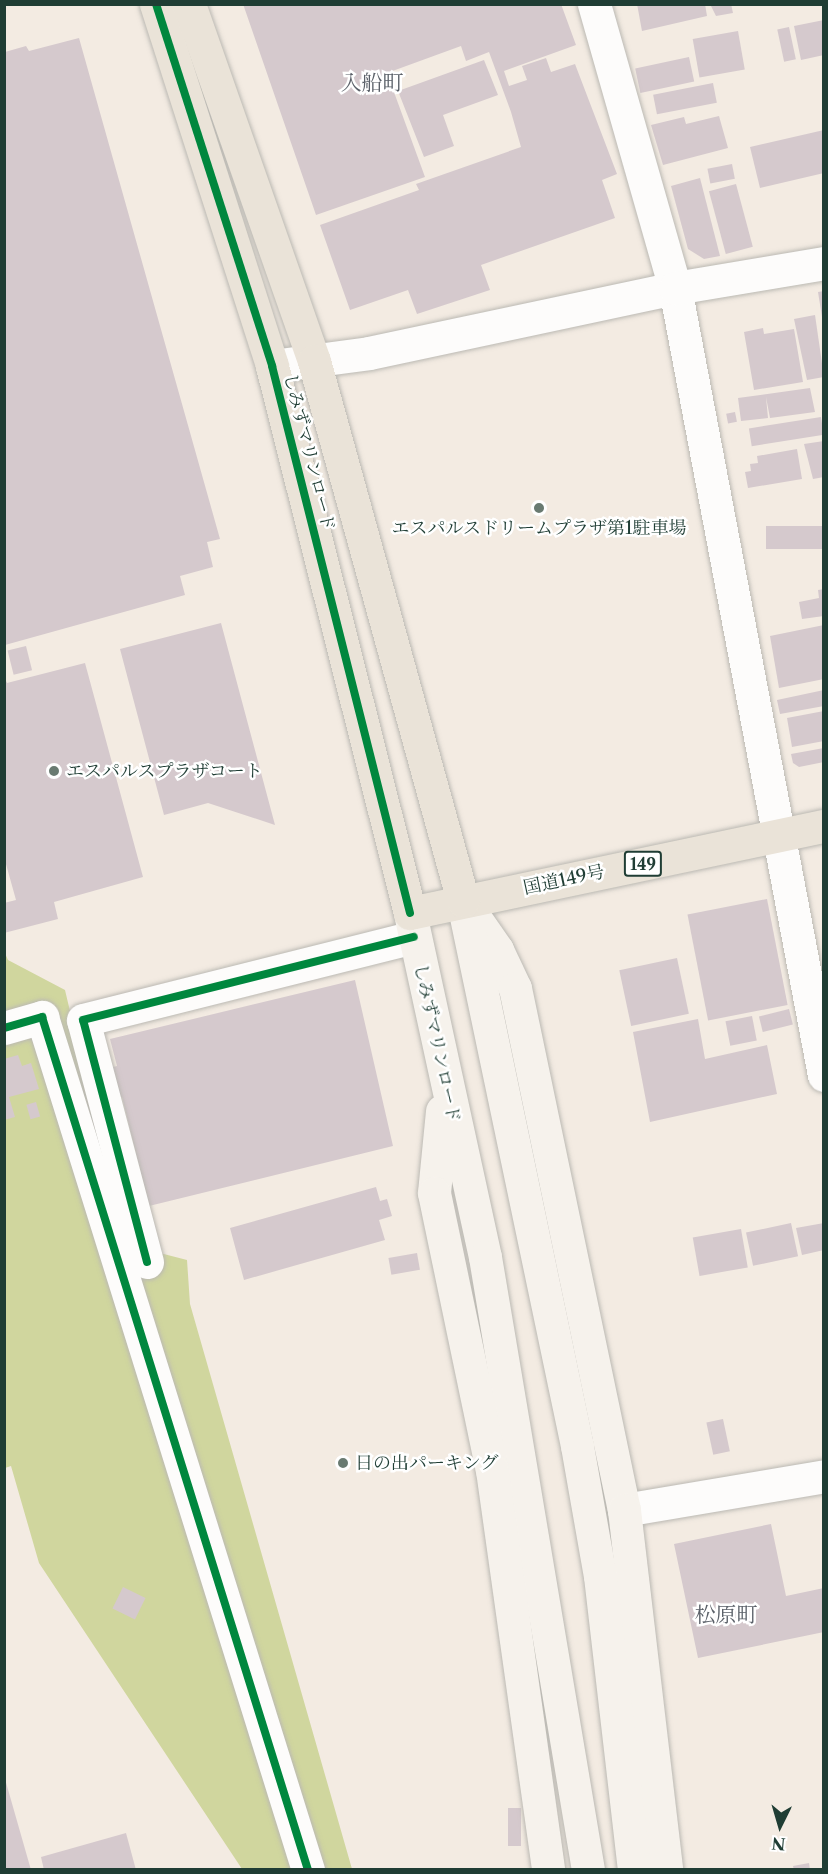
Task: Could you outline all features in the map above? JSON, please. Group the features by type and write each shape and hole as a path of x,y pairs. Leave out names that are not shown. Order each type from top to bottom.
{"highway":[{"name":"しみずマリンロード","path":"156,4 272,366 412,925"},
{"path":"189,4 314,361 463,901"},
{"name":"国道149号","path":"412,925 463,901 824,826"}],"street":[{"path":"594,4 675,288 824,1075"},
{"path":"272,366 369,353 675,288 824,263"},
{"path":"463,901 578,1446 600,1576 634,1869"},
{"path":"463,901 497,950 515,988 624,1510 666,1869"},
{"path":"147,1262 83,1020 412,925"},
{"name":"しみずマリンロード","path":"412,925 444,1080 485,1257 588,1869"},
{"path":"4,1028 42,1017 309,1869"},
{"path":"444,1080 434,1193 492,1470 548,1869"},
{"path":"624,1510 824,1476"}],"green space":[{"path":"4,951 8,960 65,990 125,1244 187,1260 190,1304 352,1869 242,1869 39,1563 11,1466 5,1468"}],"building":[{"path":"243,4 561,4 576,45 504,71 509,86 527,80 522,66 546,58 551,72 575,64 617,174 602,180 615,218 481,265 490,290 417,314 408,290 350,310 320,225 419,190 416,184 521,147 511,112 489,52 466,61 461,46 387,73 425,177 316,215"},
{"path":"637,4 705,4 707,16 642,31"},
{"path":"710,4 731,4 733,13 716,16"},
{"path":"824,20 824,55 801,60 794,26"},
{"path":"789,27 796,59 784,62 777,29"},
{"path":"738,31 745,69 699,77 693,39"},
{"path":"79,38 220,539 207,542 213,567 180,576 185,595 5,645 5,52 26,46 29,51"},
{"path":"689,57 694,81 640,93 635,68"},
{"path":"484,60 498,95 443,115 454,146 424,157 398,91"},
{"path":"713,83 717,103 657,114 653,95"},
{"path":"719,116 728,148 663,165 651,125 684,117 686,124"},
{"path":"824,130 824,173 760,188 750,147"},
{"path":"732,164 735,179 710,183 707,169"},
{"path":"700,178 720,256 704,259 688,249 671,186"},
{"path":"736,184 753,247 726,254 709,191"},
{"path":"824,291 824,317 822,317 818,292"},
{"path":"815,315 824,377 807,380 794,319"},
{"path":"763,328 764,334 794,329 803,382 754,390 744,332"},
{"path":"810,388 815,412 770,418 766,397 768,418 741,421 738,398"},
{"path":"735,412 737,422 728,424 726,414"},
{"path":"821,417 824,435 752,446 749,428"},
{"path":"824,441 824,477 813,479 804,444"},
{"path":"797,449 802,479 748,488 745,472 751,471 750,464 758,463 757,456"},
{"path":"766,526 824,526 824,549 766,549"},
{"path":"824,589 824,616 802,619 799,602 819,598 818,590"},
{"path":"221,623 275,825 208,803 164,815 120,649"},
{"path":"824,625 824,679 779,688 770,636"},
{"path":"26,646 32,670 14,675 8,651"},
{"path":"85,663 143,877 54,902 58,919 4,933 4,903 16,900 4,857 4,677 7,683"},
{"path":"824,690 824,706 780,714 777,700"},
{"path":"824,711 824,741 792,747 787,718"},
{"path":"824,748 824,762 799,767 793,763 791,754"},
{"path":"767,899 788,1005 708,1020 687,914"},
{"path":"677,958 689,1014 631,1026 619,970"},
{"path":"355,980 393,1146 149,1206 122,1097 108,1101 101,1070 117,1066 110,1039"},
{"path":"789,1009 793,1025 763,1032 759,1016"},
{"path":"752,1016 757,1041 730,1046 725,1021"},
{"path":"698,1019 705,1059 767,1045 777,1094 650,1122 633,1032"},
{"path":"18,1055 22,1066 31,1063 39,1089 9,1097 15,1117 4,1120 4,1059"},
{"path":"36,1102 40,1116 31,1119 26,1105"},
{"path":"376,1187 380,1201 387,1199 392,1216 379,1220 385,1240 244,1280 230,1228"},
{"path":"791,1223 798,1256 753,1266 746,1233"},
{"path":"824,1223 824,1250 802,1255 796,1228"},
{"path":"741,1229 748,1267 700,1276 693,1238"},
{"path":"417,1253 420,1270 391,1275 388,1258"},
{"path":"723,1419 730,1451 713,1455 706,1423"},
{"path":"771,1524 786,1596 824,1588 824,1632 698,1658 674,1544"},
{"path":"123,1587 145,1598 135,1620 112,1609"},
{"path":"5,1779 31,1870 4,1870"},
{"path":"508,1808 521,1808 521,1846 508,1846"},
{"path":"126,1833 136,1870 44,1870 41,1857"},
{"path":"809,1863 810,1870 794,1870 793,1866"}],"cycle path":[{"path":"156,4 272,366 410,913"},
{"path":"147,1262 83,1020 414,937"},
{"path":"4,1028 42,1017 308,1870"}],"place":[{"name":"エスパルスドリームプラザ第1駐車場","path":"539,508"},
{"name":"エスパルスプラザコート","path":"54,771"},
{"name":"日の出パーキング","path":"343,1463"}],"district":[{"name":"入船町","path":"372,83"},
{"name":"松原町","path":"726,1615"}]}
